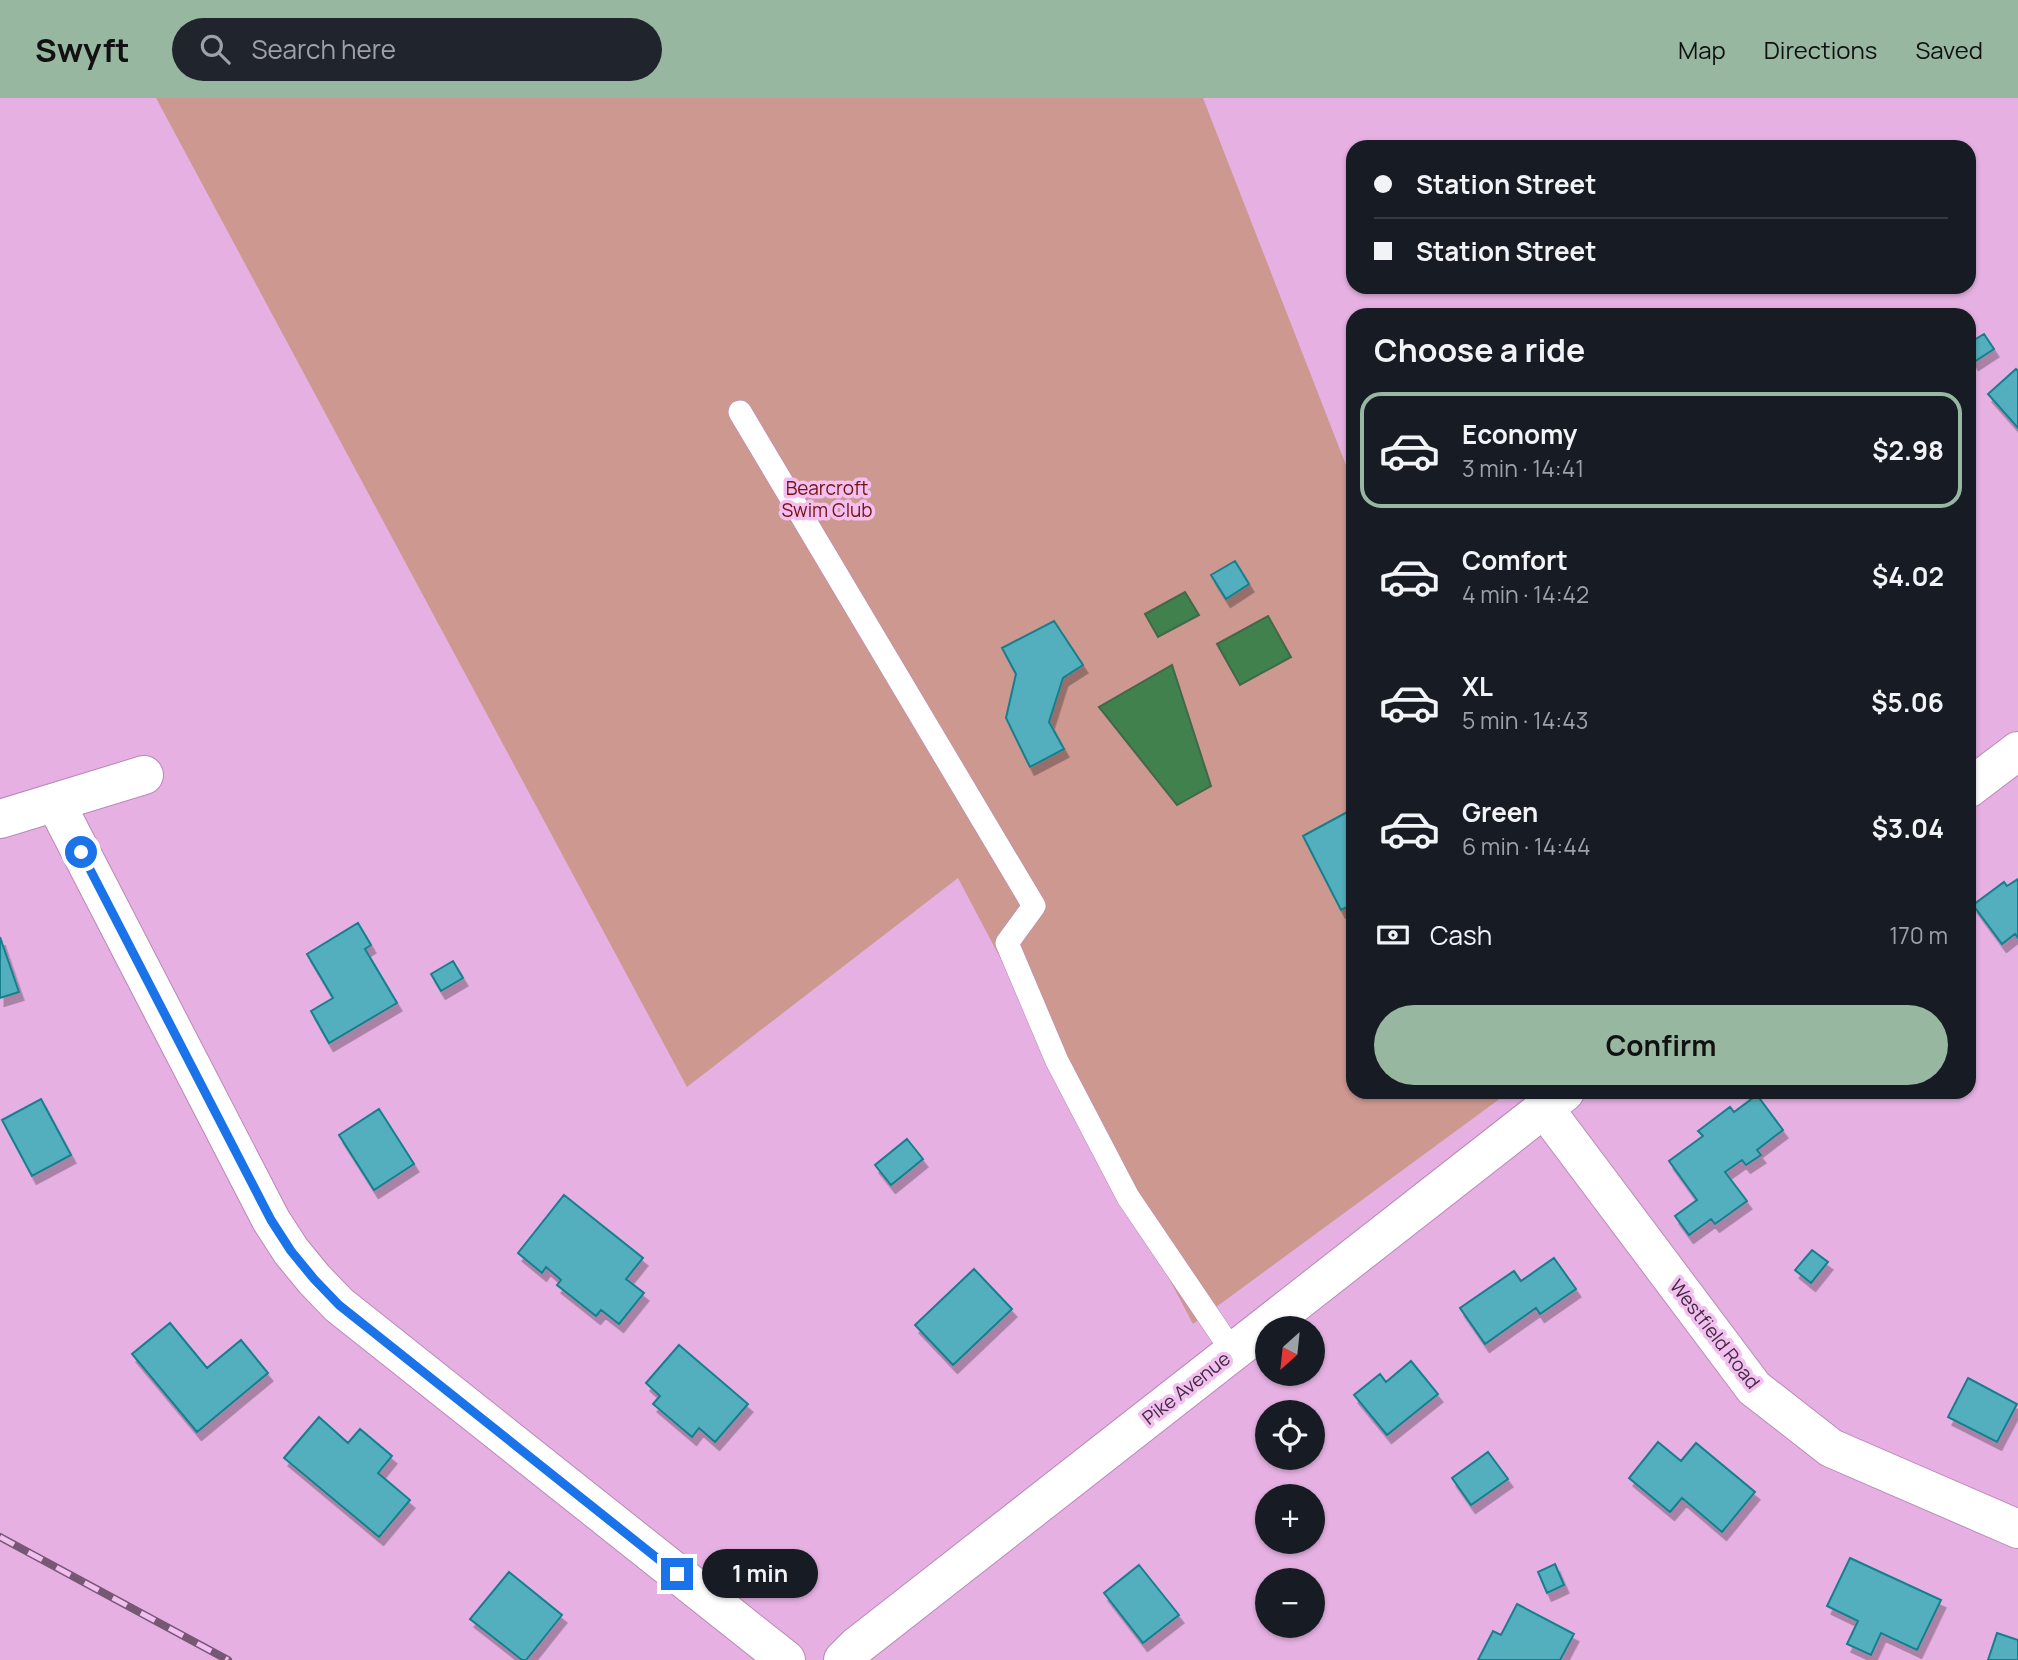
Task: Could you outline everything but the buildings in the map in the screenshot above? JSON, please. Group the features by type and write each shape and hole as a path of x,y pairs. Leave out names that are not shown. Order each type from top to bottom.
{"street":[{"path":"1976,783 2018,751"},
{"path":"0,819 144,775"},
{"path":"56,804 254,1188 291,1251 314,1279 339,1305 786,1660"},
{"name":"Pike Avenue","path":"859,1656 1233,1352 1555,1100"},
{"name":"Westfield Road","path":"1555,1100 1754,1388 1832,1448 2018,1529"}],"lane":[{"path":"740,412 1034,906 1007,943 1057,1061 1128,1197 1233,1352"}],"green space":[{"name":"Bearcroft Swim Club","path":"156,98 1203,98 1346,465 1346,1099 1499,1099 1193,1324 958,878 687,1087"}],"shaded area":[{"path":"1185,592 1199,615 1158,637 1145,614"},
{"path":"1268,616 1291,657 1240,685 1217,644"},
{"path":"1172,665 1211,786 1177,805 1099,707"}],"railway":[{"path":"0,1537 228,1660"}],"route":[{"path":"81,852 271,1220 314,1279 339,1305 677,1574"}]}
